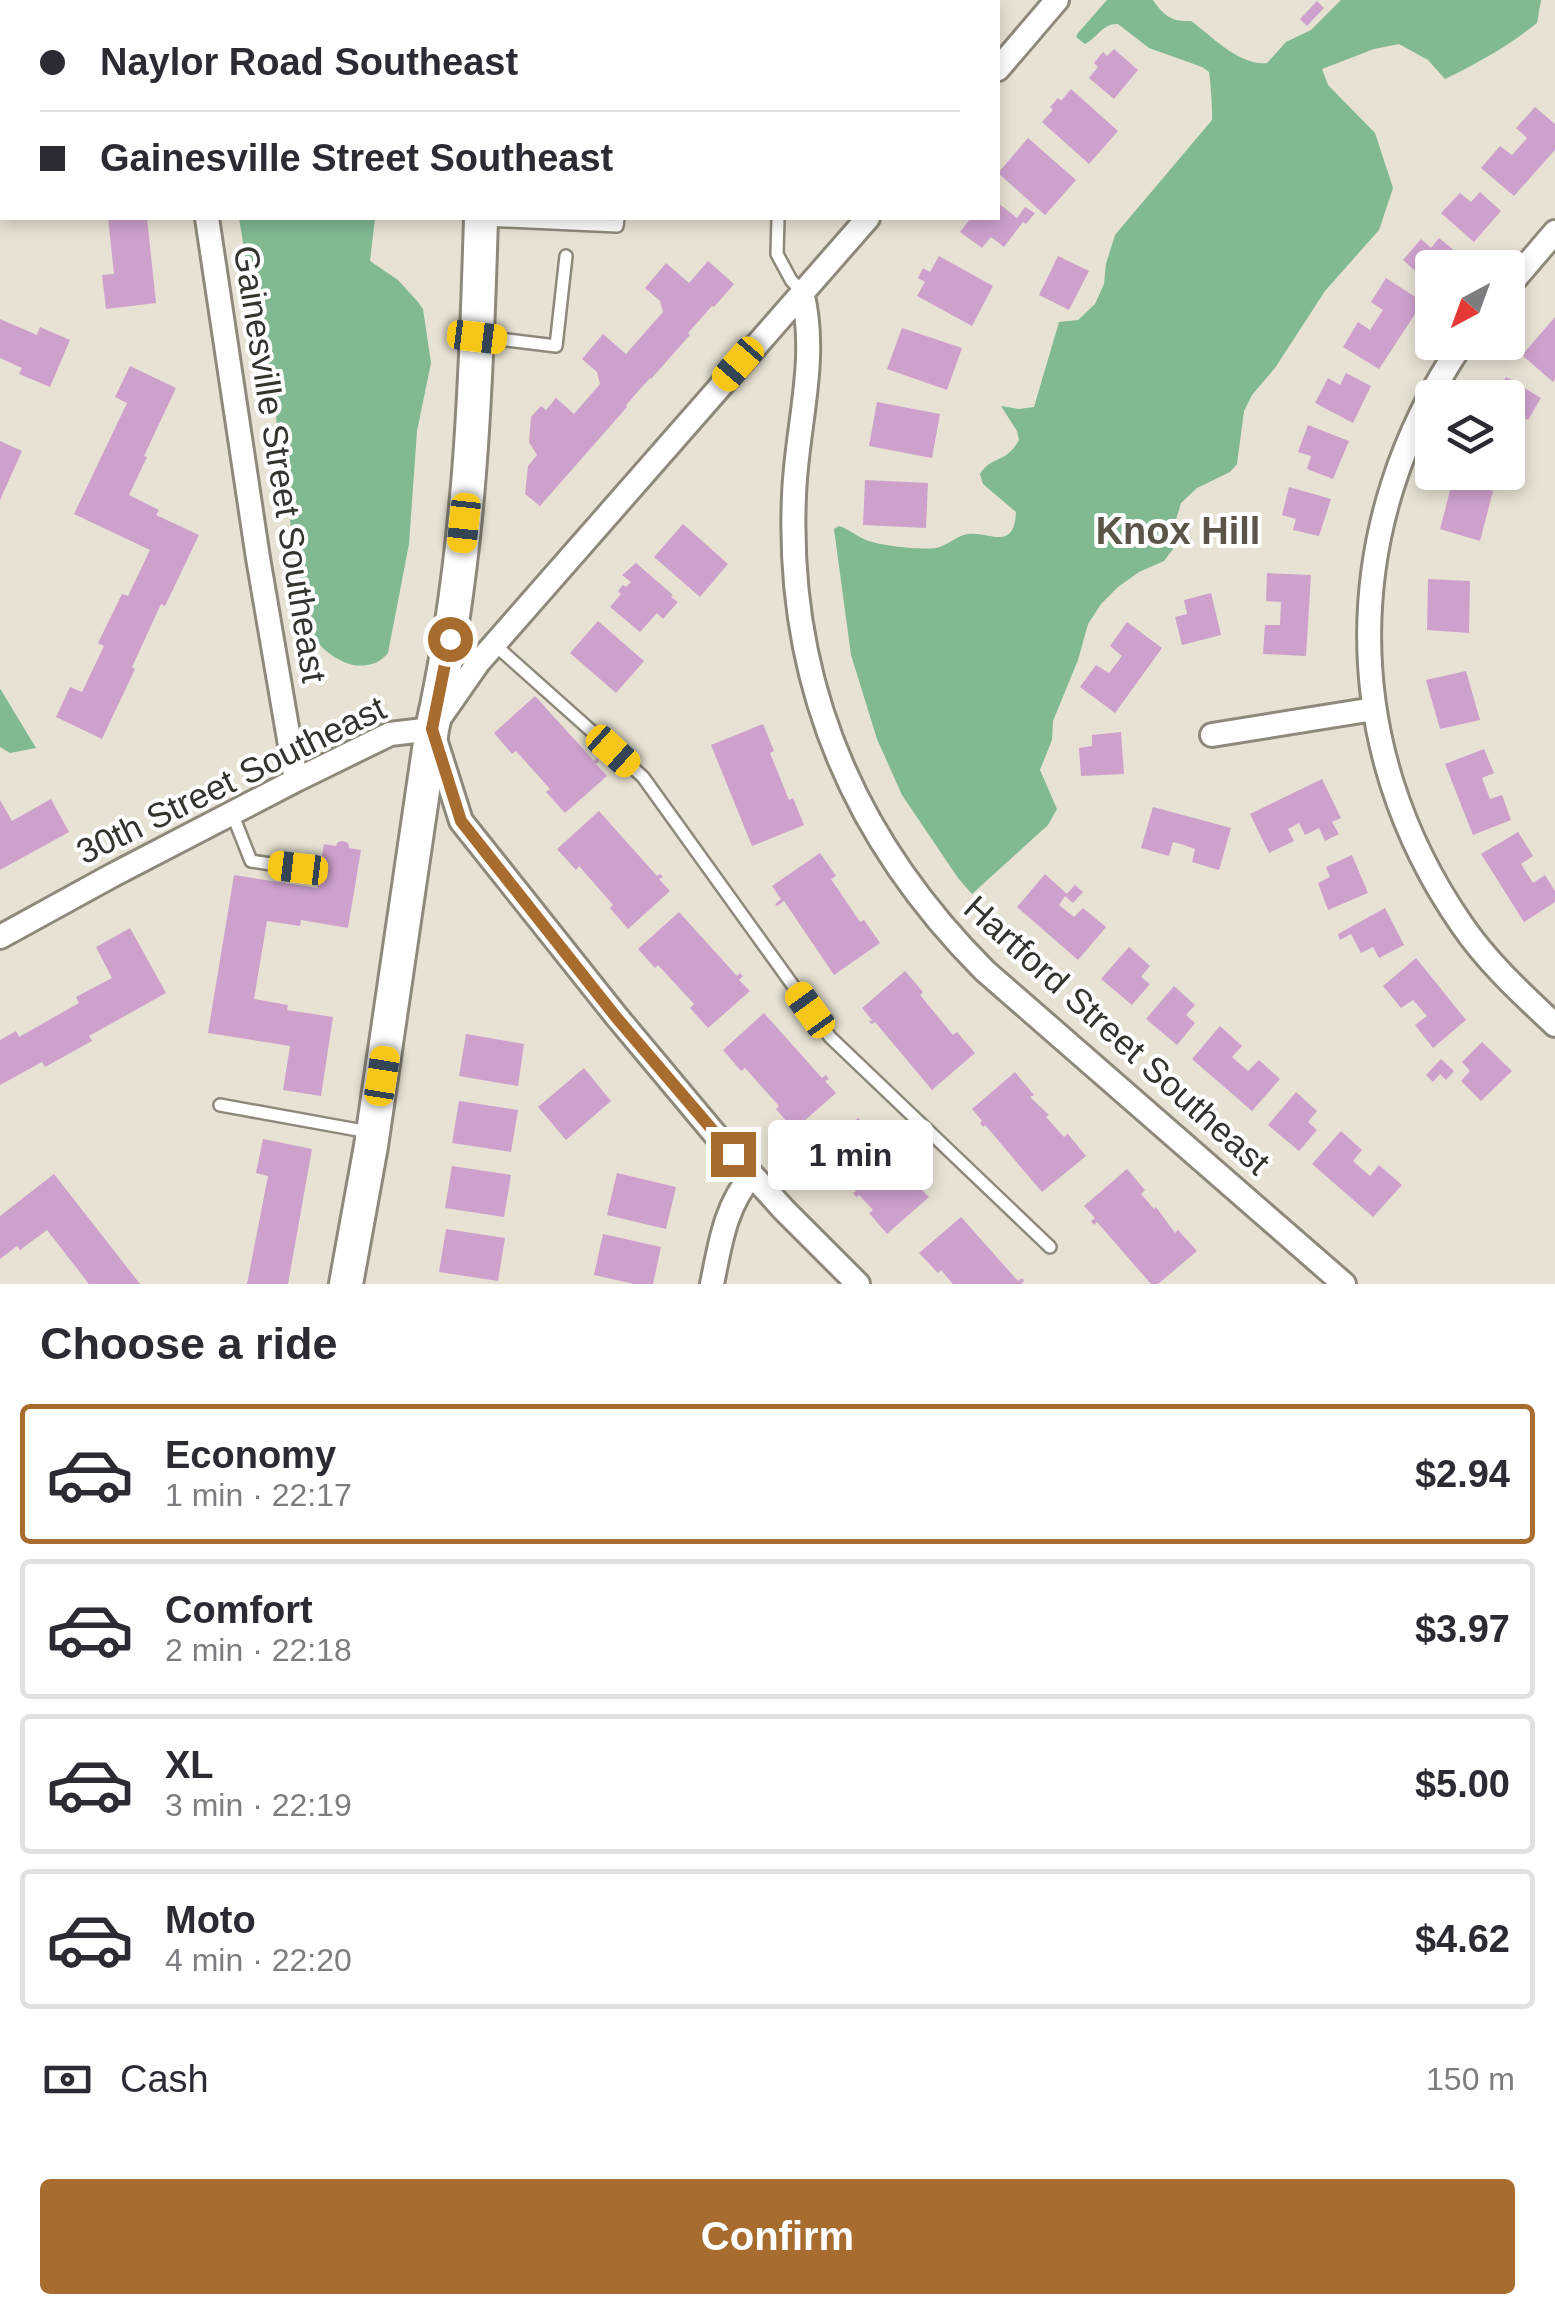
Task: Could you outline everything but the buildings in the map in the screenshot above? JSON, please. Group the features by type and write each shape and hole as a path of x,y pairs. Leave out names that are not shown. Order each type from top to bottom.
{"main road":[{"path":"346,1284 457,592 469,481 481,220"}],"street":[{"path":"1000,66 1057,0"},
{"name":"Gainesville Street Southeast","path":"207,220 296,780"},
{"name":"30th Street Southeast","path":"0,937 65,899 390,734 432,729 478,663 866,220"},
{"path":"1525,267 1555,232"},
{"name":"Hartford Street Southeast","path":"802,292 810,351 794,496 798,598 806,656 846,780 907,882 936,920 985,971 1344,1284"},
{"path":"1451,360 1418,420 1384,510 1370,605 1374,709 1401,811 1438,888 1486,957 1555,1025"},
{"path":"1212,735 1374,709"},
{"path":"432,729 461,821 616,1017 752,1174 858,1284"},
{"path":"712,1284 728,1213 752,1174"}],"lane":[{"path":"501,220 618,226 618,220"},
{"path":"778,220 777,254 802,292"},
{"path":"477,337 556,346 566,256"},
{"path":"495,645 643,777 830,1037 1050,1247"},
{"path":"232,813 251,861 298,868"},
{"path":"220,1105 373,1133"}],"green space":[{"path":"1107,0 1153,0 1169,17 1191,21 1236,55 1267,63 1286,42 1311,30 1341,0 1541,0 1537,23 1492,54 1445,79 1428,60 1399,44 1322,69 1328,85 1375,133 1393,188 1379,230 1325,291 1275,368 1252,395 1244,411 1237,464 1230,472 1197,488 1181,503 1173,549 1164,561 1118,587 1088,624 1040,770 1057,809 1048,825 972,894 902,795 877,739 851,655 834,529 839,526 881,544 920,548 940,547 964,535 998,537 1010,533 1016,512 983,484 980,474 1009,453 1019,440 1001,406 1034,407 1059,322 1078,320 1095,304 1104,284 1115,235 1212,120 1209,72 1202,67 1149,48 1118,24 1104,28 1085,44 1076,37"},
{"path":"239,220 375,220 370,261 398,280 423,309 431,363 417,431 409,544 388,653 372,664 353,665 337,658 318,642 311,628 291,529 276,416 265,376"},
{"path":"0,689 36,748 10,753 0,747"}],"district":[{"name":"Knox Hill","path":"1178,531"}],"route":[{"path":"450,639 432,729 461,821 616,1017 733,1154"}]}
